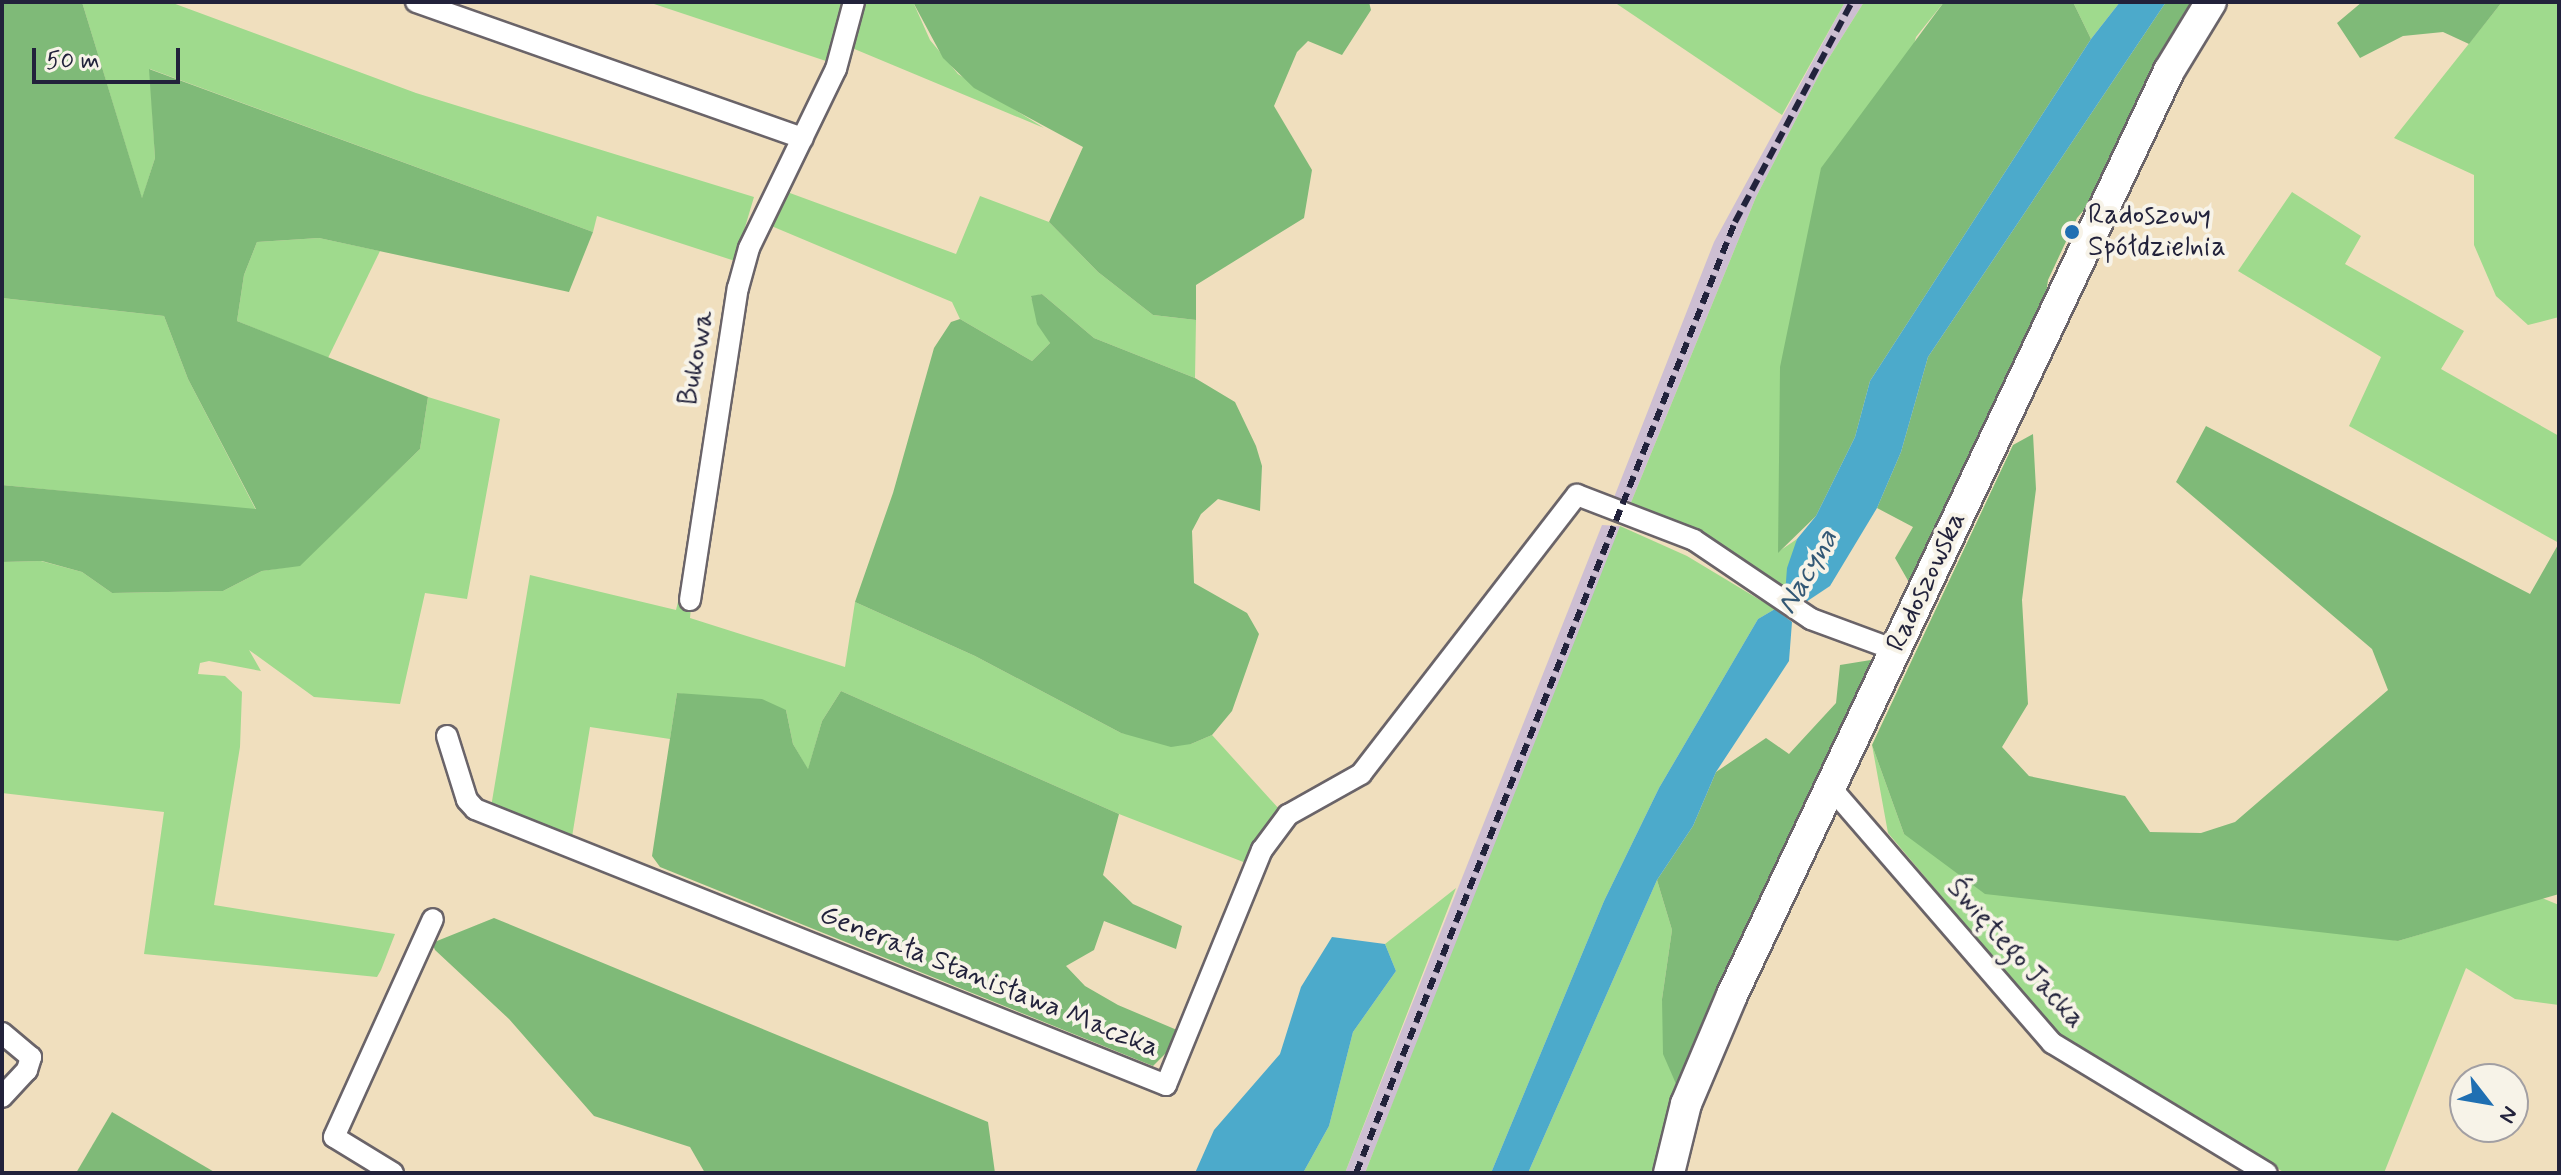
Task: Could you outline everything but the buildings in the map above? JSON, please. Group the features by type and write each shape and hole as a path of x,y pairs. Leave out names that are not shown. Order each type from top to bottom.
{"street":[{"path":"416,2 803,138"},
{"name":"Bukowa","path":"690,600 738,288 749,248 836,69 854,2"},
{"name":"Radoszowska","path":"1669,1173 1677,1131 1698,1073 2169,71 2211,2"},
{"name":"Generała Stanisława Maczka","path":"447,736 467,800 475,809 1166,1085 1262,850 1288,815 1361,774 1577,495 1694,540 1775,598 1811,619 1895,650"},
{"name":"Świętego Jacka","path":"1832,789 2052,1043 2267,1173"},
{"path":"393,1173 334,1137 433,919"},
{"path":"2,1033 31,1057 27,1070 2,1097"}],"shaded area":[{"path":"1845,2 1864,2 1822,69 1756,197 1630,505 1613,500 1714,242"},
{"path":"1602,525 1620,526 1588,616 1365,1173 1345,1173"}],"green space":[{"path":"2,2 82,2 142,198 155,158 149,69 593,232 569,292 319,238 257,242 244,275 237,321 428,397 420,449 300,566 262,571 223,591 112,593 82,572 42,561 2,562 2,485 256,509 188,379 164,316 2,298"},
{"path":"82,2 170,2 416,93 754,197 735,261 597,216 593,232 150,69 155,158 142,199"},
{"path":"648,2 846,2 829,62"},
{"path":"866,2 913,2 930,40 958,74 1044,128 852,48"},
{"path":"913,2 1369,2 1371,10 1342,55 1308,41 1297,52 1274,106 1312,170 1304,218 1196,285 1196,320 1153,315 1098,272 1049,222 1083,147 974,88 943,58"},
{"path":"1614,2 1845,2 1782,115"},
{"path":"1864,2 1944,2 1916,37 1778,552 1797,539 1785,594 1704,534 1630,505 1756,197 1822,69"},
{"path":"1944,2 2073,2 2091,39 1870,381 1855,437 1816,516 1778,553 1780,367 1821,168"},
{"path":"2073,2 2120,2 2091,39"},
{"path":"2166,2 2197,2 2098,194 2077,218 2048,280 2043,318 1914,591 1895,558 1913,527 1877,508 1901,452 1928,357"},
{"path":"2362,2 2502,2 2469,44 2443,32 2403,36 2360,58 2337,23"},
{"path":"2502,2 2559,2 2559,317 2528,325 2496,296 2474,245 2474,175 2394,138"},
{"path":"779,189 956,254 980,196 1049,222 1098,272 1153,315 1196,320 1195,378 1094,338 1042,294 1031,297 1050,343 1032,361 960,319 952,302 769,225"},
{"path":"2292,192 2361,236 2345,264 2464,331 2441,369 2559,436 2559,543 2349,426 2381,357 2238,271"},
{"path":"319,238 380,251 328,358 237,321 244,275 257,242"},
{"path":"1042,294 1094,338 1195,378 1235,402 1256,446 1262,466 1260,511 1218,499 1201,514 1192,531 1194,583 1247,613 1259,634 1232,711 1212,735 1191,744 1171,747 1121,733 975,656 855,602 893,493 934,348 951,322 960,319 1032,361 1050,343 1037,324 1031,296"},
{"path":"2,298 164,316 188,379 256,510 2,485"},
{"path":"428,397 500,419 467,599 425,593 400,704 314,697 249,650 261,671 209,661 200,663 198,674 225,676 242,692 240,747 214,905 395,934 381,970 377,977 144,954 164,812 2,793 2,562 41,561 82,572 112,593 223,591 262,571 300,565 420,449"},
{"path":"2206,426 2530,594 2559,543 2559,894 2398,941 1985,894 1904,834 1872,745 2013,445 2033,434 2036,489 2022,600 2028,704 2002,747 2029,776 2125,796 2150,832 2201,833 2235,822 2388,690 2372,649 2176,482"},
{"path":"1620,526 1687,556 1775,609 1758,619 1659,788 1604,901 1491,1173 1365,1173"},
{"path":"530,575 676,610 678,602 691,608 690,618 845,667 855,602 975,656 1121,733 1191,744 1212,735 1280,810 1246,863 1119,814 841,691 822,721 808,770 793,744 786,710 677,693 670,739 590,727 572,837 491,807"},
{"path":"1877,659 1680,1093 1663,1054 1662,999 1672,930 1657,880 1693,826 1716,772 1766,738 1789,754 1836,703 1840,665"},
{"path":"841,691 1119,814 1103,875 1133,904 1182,926 1176,949 1104,921 1094,950 1066,966 1085,986 1118,1005 1177,1030 1170,1049 1153,1066 660,867 652,856 677,693 762,699 786,710 793,744 808,769 822,721"},
{"path":"1872,745 1904,834 2398,941 2542,898 2559,905 2559,1005 2515,999 2466,968 2384,1173 2285,1173 2059,1036 1888,833"},
{"path":"1657,880 1672,930 1662,999 1680,1093 1654,1173 1528,1173"},
{"path":"1456,888 1345,1173 1303,1173 1329,1126 1353,1032 1396,971 1385,944"},
{"path":"494,918 988,1122 995,1173 705,1173 690,1147 594,1116 509,1019 435,950 432,943"},
{"path":"112,1112 216,1173 76,1173"}],"water":[{"name":"Nacyna","path":"2120,2 2166,2 1928,357 1901,452 1877,508 1830,586 1803,604 1785,594 1787,568 1797,539 1816,516 1855,437 1870,381 2091,39"},
{"path":"1775,609 1792,622 1789,661 1716,772 1693,826 1657,880 1528,1173 1491,1173 1604,901 1659,788 1758,619"},
{"path":"1332,937 1385,944 1396,971 1353,1032 1329,1126 1303,1173 1195,1173 1214,1130 1280,1054 1301,987"}],"railway":[{"path":"1356,1173 1735,222 1852,2"}],"place":[{"name":"Radoszowy Spółdzielnia","path":"2072,232"}]}
